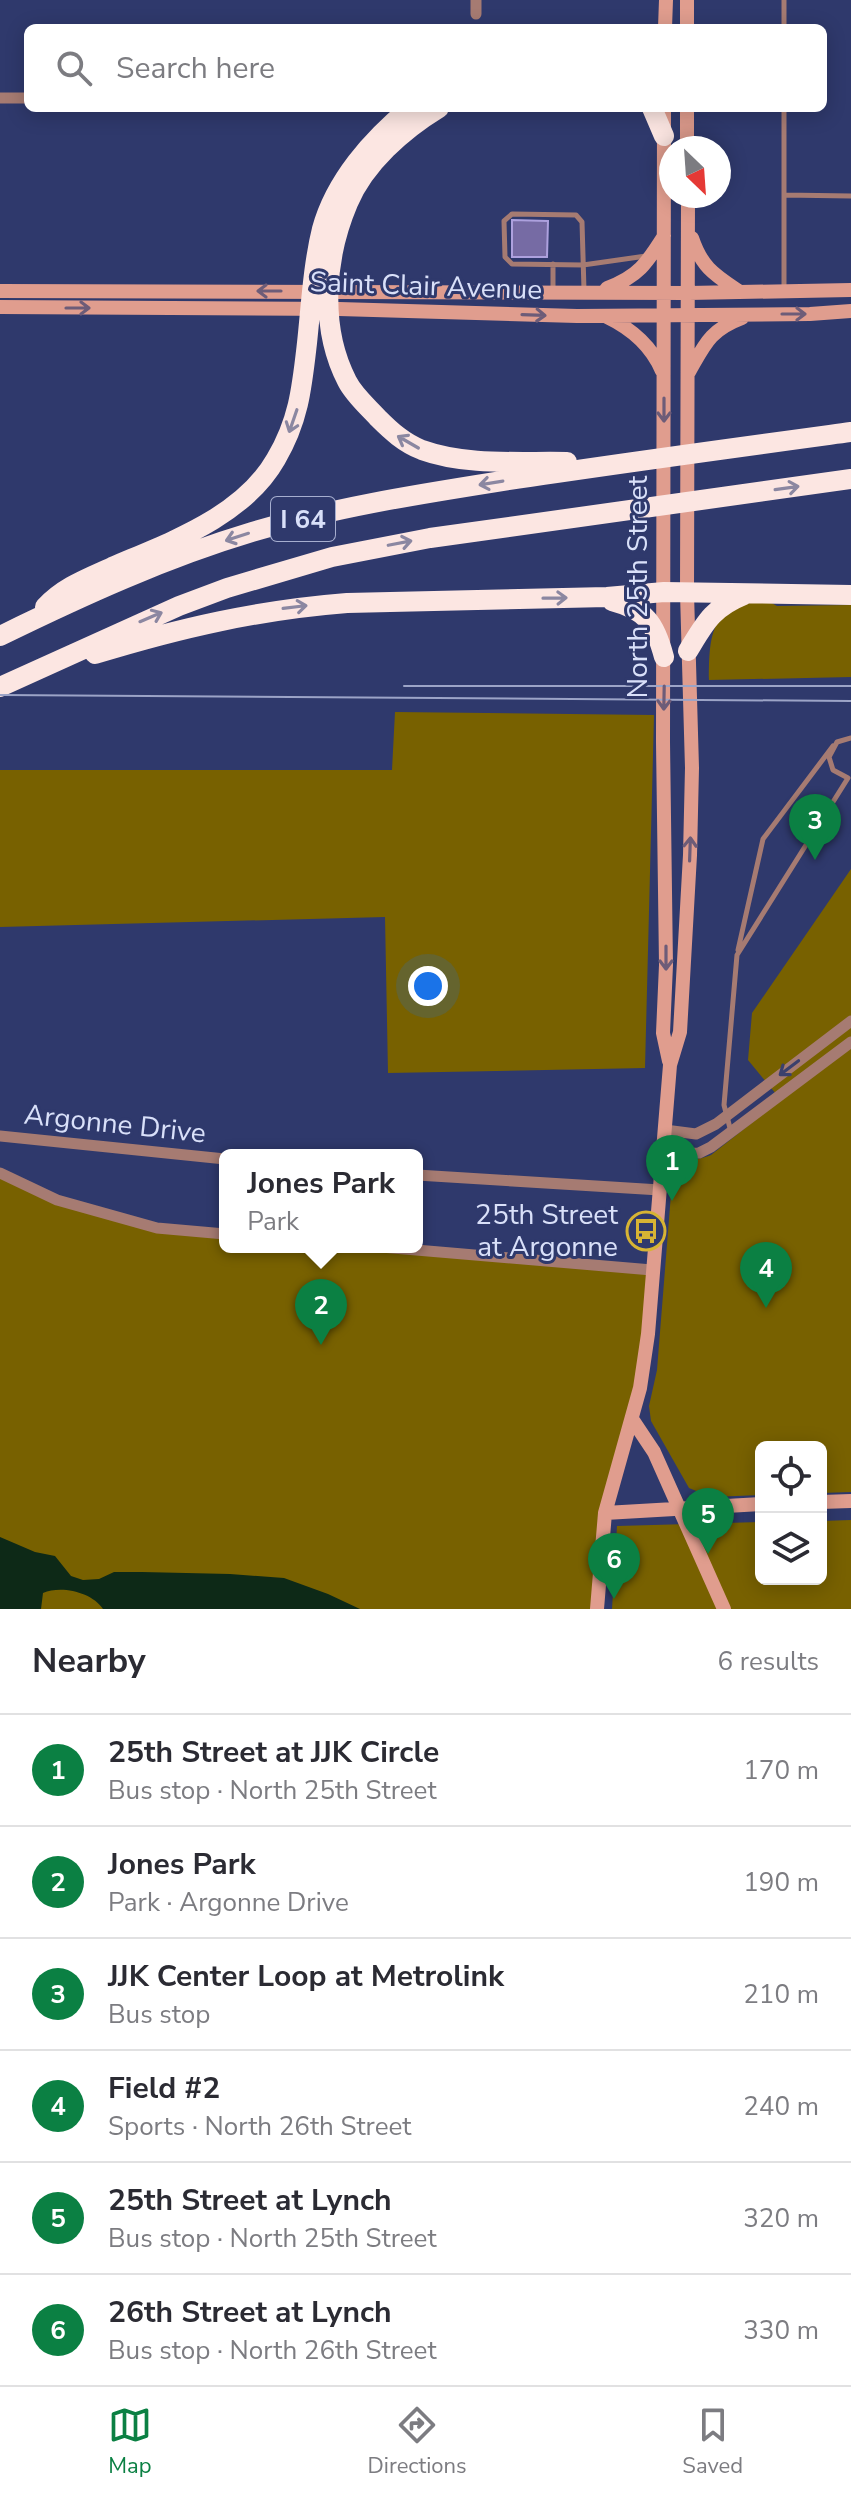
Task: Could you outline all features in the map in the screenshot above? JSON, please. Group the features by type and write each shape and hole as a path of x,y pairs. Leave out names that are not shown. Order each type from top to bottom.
{"highway":[{"path":"406,112 382,133 355,165 323,228 329,321 347,381 358,397 398,437 421,449 473,459 623,463"},
{"path":"38,616 71,585 167,543 224,513 258,483 275,462 297,411 324,260 348,202 363,177 397,139 433,112"},
{"path":"654,112 664,136"},
{"name":"I 64","path":"0,636 38,616 188,553 299,520 413,495 851,432"},
{"name":"I 64","path":"0,687 179,606 332,557 430,538 851,479"},
{"path":"30,674 152,636 263,612 347,603 596,597 664,592 851,595"},
{"path":"688,651 711,613 747,594"},
{"path":"596,597 631,606 642,613 652,624 664,657"}],"main road":[{"path":"665,24 666,0"},
{"path":"687,0 687,24"},
{"name":"North 25th Street","path":"664,112 664,136"},
{"path":"687,112 687,136"},
{"name":"North 25th Street","path":"664,208 666,965 663,1033 670,1065"},
{"name":"North 25th Street","path":"597,1609 605,1513 640,1388 648,1334 670,1065 680,1032 692,768 687,593 688,208"},
{"path":"688,228 703,263 740,292"},
{"path":"590,292 633,277 664,236"},
{"name":"Saint Clair Avenue","path":"0,291 689,293 851,290"},
{"name":"Saint Clair Avenue","path":"0,307 369,309 529,316 851,311"},
{"path":"686,376 716,330 752,314"},
{"path":"603,316 625,326 641,339 652,351 664,376"},
{"path":"632,1419 654,1452 724,1609"},
{"path":"827,1502 851,1501"},
{"path":"605,1513 755,1504"}],"street":[{"path":"476,0 476,14"},
{"path":"0,98 24,98"},
{"path":"665,1130 696,1134 716,1124 851,1021"},
{"path":"663,1154 699,1153 851,1042"},
{"name":"Argonne Drive","path":"0,1136 219,1158"},
{"path":"0,1173 57,1200 157,1228 219,1233"},
{"path":"423,1175 660,1190"},
{"path":"423,1251 652,1270"}],"lane":[{"path":"784,0 784,24"},
{"path":"784,112 784,292"},
{"path":"784,195 851,196"},
{"path":"590,292 583,265 582,222 576,215 507,216 504,221 508,262 583,265 651,256"},
{"path":"553,264 553,292"},
{"path":"731,1132 724,1105 737,955 763,839 833,746 843,738 851,738"},
{"path":"737,955 849,778 841,776 830,764 833,746"}],"shaded area":[{"path":"768,601 777,606 851,605 851,677 709,680 710,647 718,623 735,607"},
{"path":"395,712 654,715 645,1068 388,1073 385,917 0,927 0,770 392,770"},
{"path":"851,869 851,1492 827,1493 827,1441 755,1441 755,1495 711,1497 689,1488 651,1421 649,1406 657,1370 673,1169 682,1163 711,1155 781,1100 748,1060 752,1013"},
{"path":"0,1173 57,1200 157,1228 219,1233 219,1253 423,1253 423,1251 652,1270 632,1419 605,1513 597,1609 0,1609"},
{"path":"851,1520 851,1609 612,1609 617,1526 755,1522 755,1585 827,1585 827,1521"},
{"path":"0,1537 35,1552 55,1556 71,1576 83,1580 99,1579 114,1572 284,1578 360,1609 103,1609 84,1594 58,1590 43,1593 41,1609 0,1609"}],"building":[{"path":"512,220 548,221 547,257 512,257"}],"tram line":[{"path":"404,686 851,686"},
{"path":"0,695 851,701"}],"place":[{"name":"JJK Center Loop at Metrolink","path":"815,860"},
{"name":"25th Street at JJK Circle","path":"672,1201"},
{"name":"25th Street at Argonne","path":"646,1231"},
{"name":"Field #2","path":"766,1308"},
{"name":"Jones Park","path":"321,1345"},
{"name":"25th Street at Lynch","path":"708,1554"},
{"name":"26th Street at Lynch","path":"614,1599"}]}
